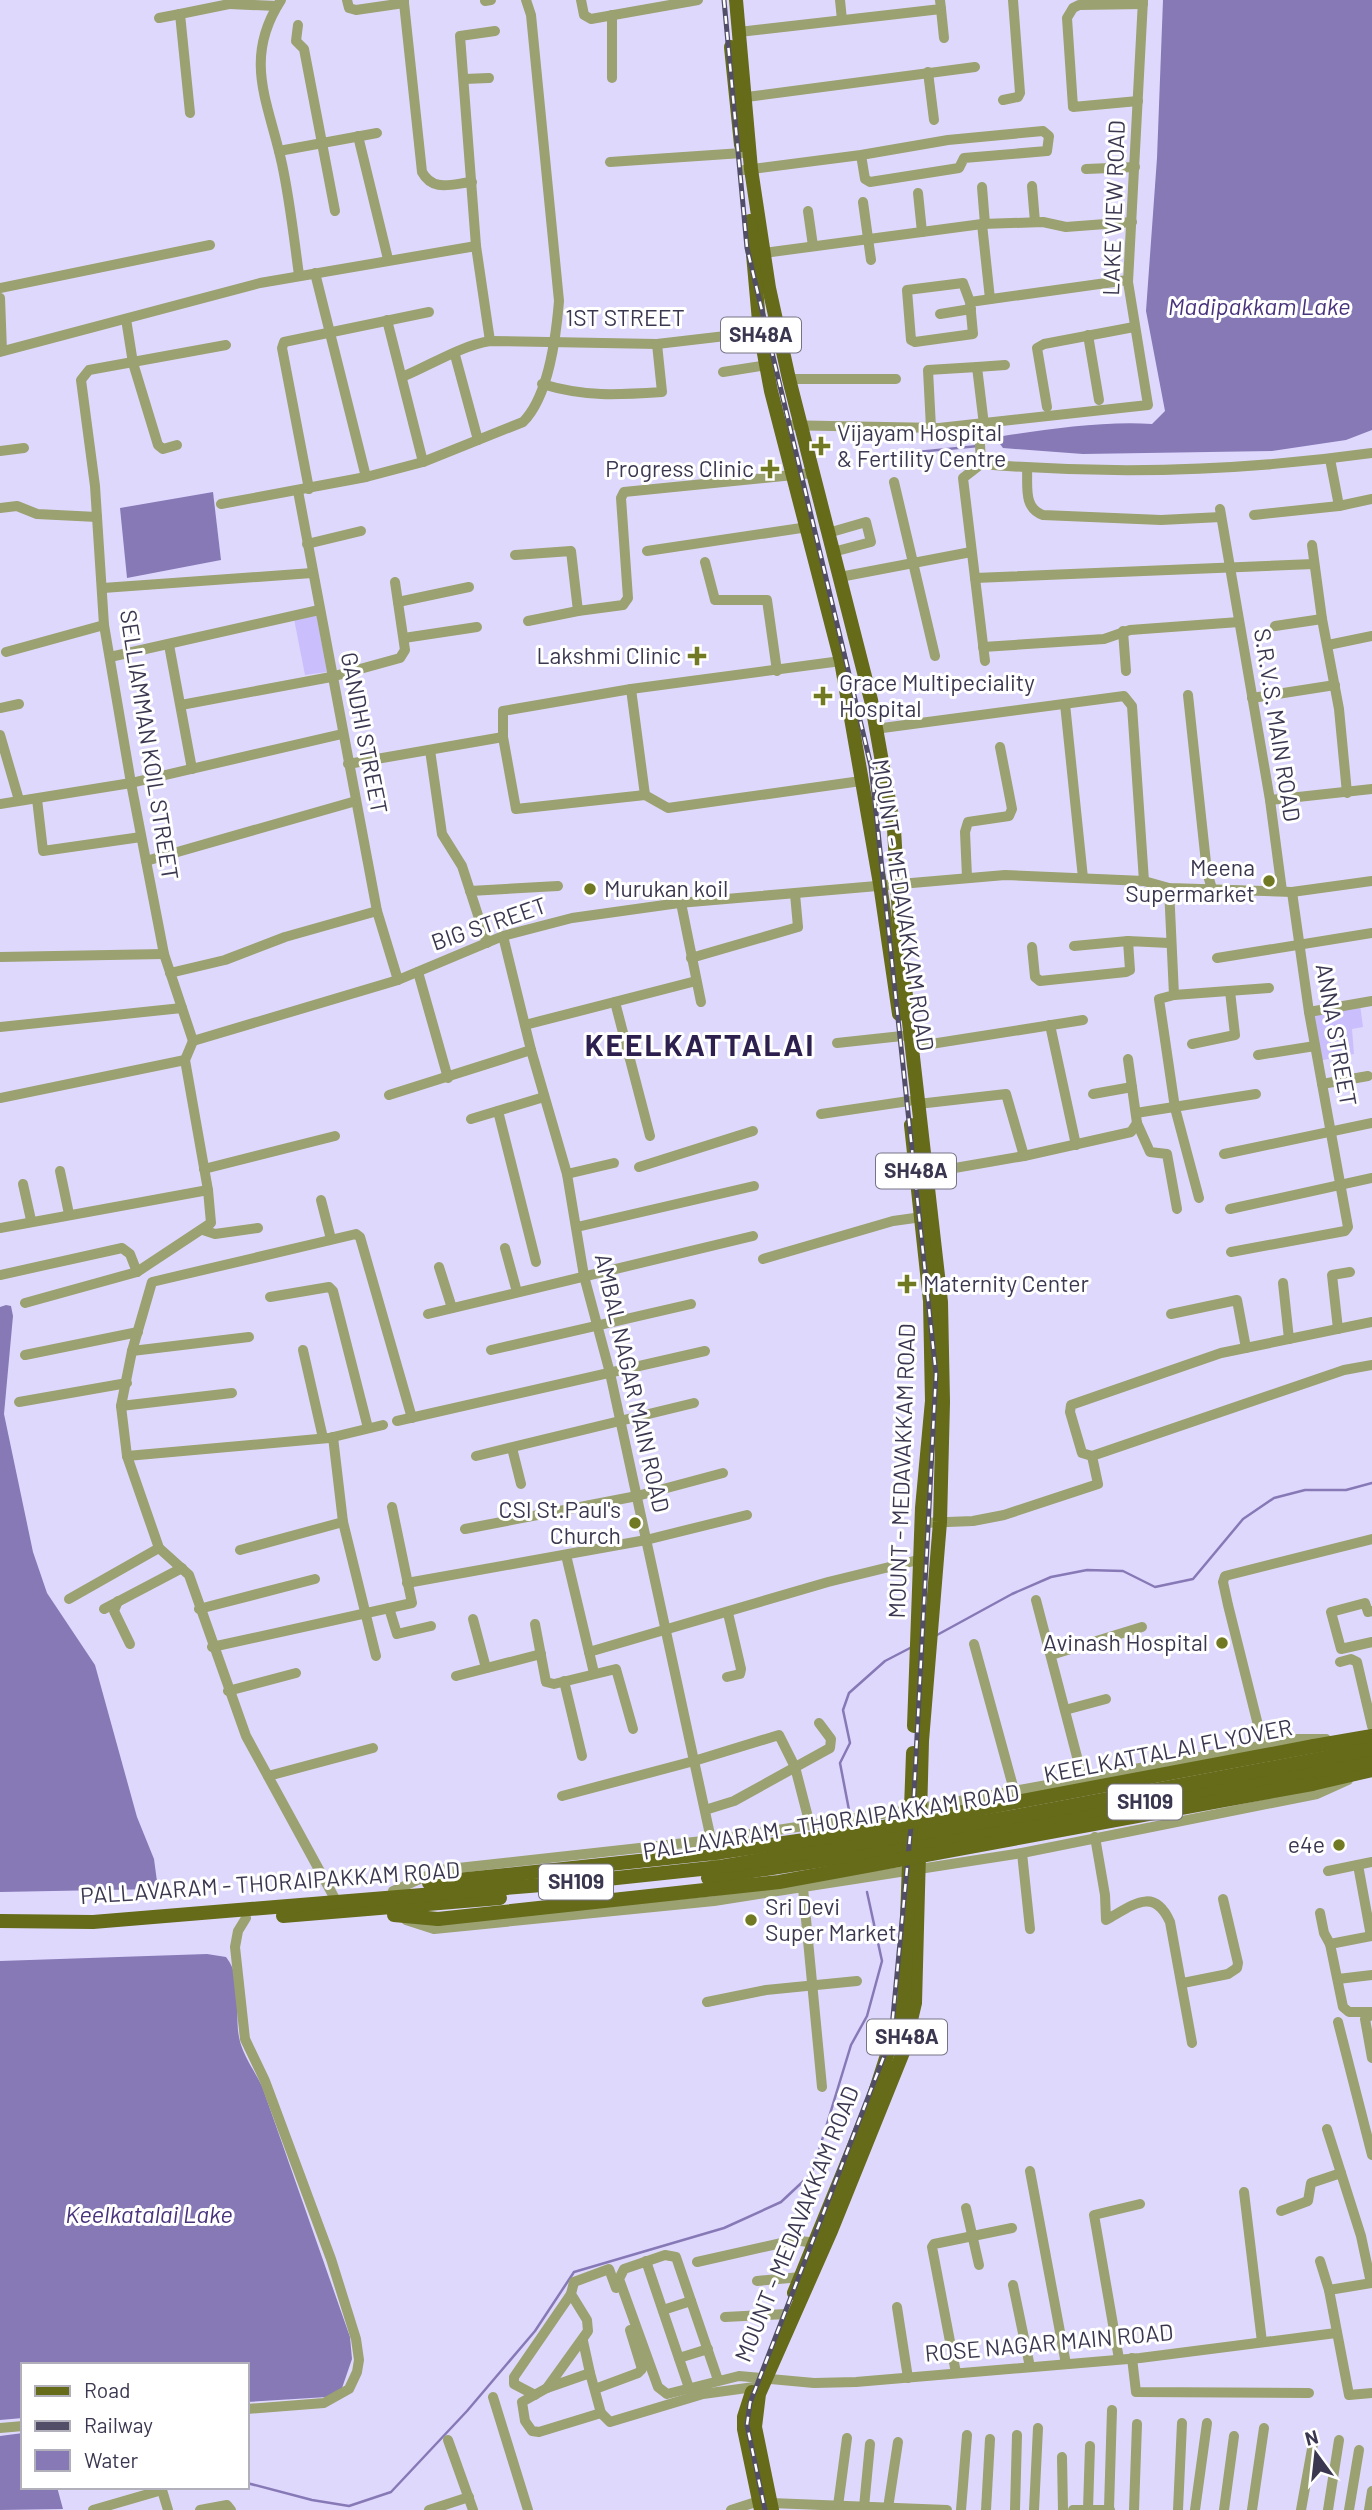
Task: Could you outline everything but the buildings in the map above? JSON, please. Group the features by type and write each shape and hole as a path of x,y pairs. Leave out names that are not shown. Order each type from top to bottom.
{"main road":[{"name":"MOUNT - MEDAVAKKAM ROAD","path":"729,0 742,153 748,170 789,379 840,578 875,729 894,829 901,952 912,1048 930,1301 932,1401 922,1523 925,1620 922,1741 915,1809"},
{"name":"MOUNT - MEDAVAKKAM ROAD","path":"736,0 747,97 748,170 760,332 778,425 795,476 841,661 926,1173 941,1302 940,1522 925,1620"},
{"name":"KEELKATTALAI FLYOVER","path":"346,1907 393,1891 429,1883 715,1853 846,1833 1365,1737"},
{"name":"PALLAVARAM - THORAIPAKKAM ROAD","path":"183,1919 738,1875 1372,1749"},
{"name":"PALLAVARAM - THORAIPAKKAM ROAD","path":"0,1921 93,1922 246,1918 717,1867 914,1840 1371,1767"},
{"path":"346,1907 390,1915 438,1919 779,1882 1312,1784 1371,1767"},
{"name":"SH48A","path":"766,2506 755,2421 759,2381 831,2231 904,2050 915,2003 915,1809"},
{"name":"MOUNT - MEDAVAKKAM ROAD","path":"759,2381 872,2102 904,2002 913,1871"},
{"name":"PALLAVARAM - THORAIPAKKAM ROAD","path":"0,1929 158,1920"}],"street":[{"path":"346,0 349,8 356,10 404,2 422,172 427,182 434,186 472,182"},
{"path":"485,1 491,0"},
{"path":"221,505 366,477 423,462 523,422 535,410 556,340 556,256 531,15 526,0"},
{"path":"581,0 584,16 591,19 698,0"},
{"path":"840,0 842,20"},
{"path":"1003,100 1015,98 1020,93 1013,0"},
{"path":"159,18 229,2 279,3 268,22 259,61 262,96 279,151 299,275"},
{"path":"1138,101 1073,107 1067,18 1073,8 1079,5 1143,2"},
{"name":"LAKE VIEW ROAD","path":"778,425 981,428 1147,404 1133,327 1128,280 1143,2"},
{"path":"739,32 940,5 944,38"},
{"path":"180,14 190,113"},
{"path":"612,15 612,78"},
{"path":"298,25 296,41 304,49 335,211"},
{"path":"490,341 476,246 460,36 495,31"},
{"path":"747,97 975,67"},
{"path":"928,72 934,120"},
{"path":"464,79 489,78"},
{"path":"748,170 948,140 1043,131 1049,136 1047,151 964,158 959,168 870,182 865,179 861,155"},
{"path":"279,151 377,133"},
{"path":"358,136 388,259"},
{"path":"610,162 742,153"},
{"path":"1086,169 1135,167"},
{"path":"1032,186 1035,222"},
{"path":"982,187 990,299"},
{"path":"918,193 922,232"},
{"path":"863,202 871,260"},
{"path":"808,211 813,246"},
{"path":"764,253 984,224 1035,222 1066,227 1132,222"},
{"path":"0,288 210,245"},
{"path":"0,298 1,351 183,301 299,275 476,246"},
{"path":"315,272 328,333 366,477"},
{"path":"940,314 990,299 1128,280"},
{"path":"963,283 970,306 973,334 915,342 911,340 905,294 910,289 963,283"},
{"path":"328,333 429,312"},
{"path":"126,318 133,363 159,448 177,445"},
{"path":"387,320 423,462"},
{"path":"1047,407 1037,348 1044,344 1133,327"},
{"path":"760,332 780,338"},
{"name":"1ST STREET","path":"402,377 456,355 466,346 490,341 556,340 656,344 760,332"},
{"name":"GANDHI STREET","path":"328,333 284,342 282,348 303,490 307,544 331,677 377,911 398,980"},
{"path":"1088,335 1099,400"},
{"path":"542,384 571,393 603,397 662,392 656,344"},
{"path":"133,363 226,345"},
{"path":"456,355 478,440"},
{"name":"SELLIAMMAN KOIL STREET","path":"133,363 89,370 81,380 97,517 104,625 164,954"},
{"path":"723,372 766,365"},
{"path":"931,428 929,370 1005,365"},
{"path":"977,367 981,461 963,478 985,661"},
{"path":"789,379 896,379"},
{"path":"0,451 24,448"},
{"path":"981,461 1027,468 1159,470 1372,453"},
{"path":"1330,458 1339,506"},
{"name":"S.R.V.S. MAIN ROAD","path":"1027,468 1028,502 1032,509 1043,515 1161,520 1220,513 1287,891"},
{"path":"528,621 623,605 628,598 621,498 624,492 813,473"},
{"path":"894,482 935,656"},
{"path":"1254,515 1339,506 1372,499"},
{"path":"0,508 17,506 37,514 97,517"},
{"path":"828,533 866,522 871,542 833,552"},
{"path":"648,551 808,527"},
{"path":"307,544 361,531"},
{"path":"1312,545 1322,620 1335,685 1347,793"},
{"path":"515,555 571,551 578,611"},
{"path":"840,578 971,552"},
{"path":"705,562 715,600 767,600 778,671"},
{"path":"975,578 1314,564"},
{"path":"103,588 312,573"},
{"path":"181,705 331,677 400,658 405,650 395,582"},
{"path":"398,602 469,587"},
{"path":"110,657 319,610"},
{"path":"1275,626 1322,620"},
{"path":"983,647 1104,639 1123,631 1239,622"},
{"path":"6,652 104,625"},
{"path":"404,638 477,627"},
{"path":"1123,631 1126,671"},
{"path":"1328,645 1372,636"},
{"path":"169,645 192,769"},
{"path":"841,661 631,689 503,711 503,737 516,809 645,795 668,808 861,781"},
{"path":"1252,698 1335,685"},
{"path":"631,689 645,795"},
{"path":"1188,695 1207,872 1212,889"},
{"path":"875,729 1124,696 1132,706 1144,881"},
{"path":"0,708 19,704"},
{"path":"1065,704 1083,878"},
{"path":"0,804 131,783 342,734"},
{"path":"0,735 19,800"},
{"path":"348,764 503,737"},
{"path":"967,877 965,832 968,822 1003,818 1009,816 1012,809 1000,747"},
{"path":"430,750 442,834 462,866 487,943"},
{"path":"0,781 13,779"},
{"path":"1269,800 1372,789"},
{"path":"37,799 43,851 141,837"},
{"path":"146,861 356,801"},
{"name":"BIG STREET","path":"193,1041 398,980 503,936 572,918 681,903 899,882 1006,875 1144,881 1169,888 1287,891 1372,881"},
{"path":"470,891 558,886"},
{"path":"1169,888 1169,943 1174,995"},
{"name":"ANNA STREET","path":"1231,1252 1345,1231 1348,1227 1299,944 1287,891"},
{"path":"691,958 798,927 795,894"},
{"path":"681,903 701,1002"},
{"path":"170,973 225,960 285,937 377,911"},
{"path":"1217,958 1372,933"},
{"name":"AMBAL NAGAR MAIN ROAD","path":"503,936 531,1050 567,1174 584,1276 610,1373 717,1867"},
{"path":"1073,946 1128,941 1169,943"},
{"path":"1032,947 1035,977 1040,981 1130,970 1128,941"},
{"path":"0,957 164,954 193,1041 185,1060 212,1215 211,1223 203,1230 137,1272 25,1303"},
{"path":"418,972 448,1078"},
{"path":"525,1025 696,981"},
{"path":"1199,1198 1175,1108 1159,999 1174,995 1269,989"},
{"path":"1192,1044 1235,1035 1230,991"},
{"path":"1310,1012 1372,1001"},
{"path":"615,1002 650,1136"},
{"path":"0,1027 182,1008"},
{"path":"912,1048 1083,1020"},
{"path":"1050,1025 1076,1145"},
{"path":"837,1043 902,1036"},
{"path":"1258,1055 1315,1046"},
{"path":"389,1094 448,1078 531,1050"},
{"path":"1128,1059 1137,1118 1150,1152 1167,1154 1177,1209"},
{"path":"0,1098 185,1060"},
{"path":"1322,1084 1368,1076"},
{"path":"1093,1094 1132,1087"},
{"path":"821,1114 1006,1094 1024,1156"},
{"path":"1137,1118 1175,1108 1256,1094"},
{"path":"471,1119 544,1097"},
{"path":"498,1111 537,1262"},
{"path":"926,1173 1024,1156 1131,1132 1137,1118"},
{"path":"1224,1154 1372,1123"},
{"path":"639,1167 753,1131"},
{"path":"204,1169 335,1136"},
{"path":"567,1174 614,1163"},
{"path":"60,1171 69,1214"},
{"path":"1230,1209 1372,1178"},
{"path":"23,1184 31,1220"},
{"path":"576,1227 754,1186"},
{"path":"0,1228 31,1220 208,1190"},
{"path":"321,1200 331,1239"},
{"path":"763,1259 881,1224 922,1217"},
{"path":"203,1230 215,1234 258,1228"},
{"path":"152,1282 356,1234 360,1237 412,1418"},
{"path":"428,1314 753,1236"},
{"path":"0,1275 122,1248 130,1254 137,1272"},
{"path":"505,1248 517,1292"},
{"path":"159,1259 132,1351 121,1406 127,1456 159,1548 189,1575 212,1647 246,1736 346,1907"},
{"path":"439,1267 452,1308"},
{"path":"1338,1329 1332,1275 1350,1272"},
{"path":"1283,1283 1289,1339"},
{"path":"270,1297 329,1287 333,1291 368,1428"},
{"path":"1171,1314 1237,1300 1246,1348"},
{"path":"491,1350 691,1304"},
{"path":"1372,1322 1221,1353 1071,1405 1070,1412 1082,1453 1092,1456 1344,1370 1372,1365"},
{"path":"25,1355 138,1332"},
{"path":"132,1351 249,1337"},
{"path":"303,1350 328,1438 342,1522 376,1656"},
{"path":"397,1421 705,1351"},
{"path":"19,1402 127,1383"},
{"path":"121,1406 232,1393"},
{"path":"476,1456 694,1403"},
{"path":"127,1456 328,1438 383,1425"},
{"path":"512,1448 521,1484"},
{"path":"922,1523 1004,1515 1098,1484 1092,1456"},
{"path":"465,1529 637,1496 723,1473"},
{"path":"212,1647 412,1603 392,1507"},
{"path":"407,1583 646,1540 747,1515"},
{"path":"240,1550 342,1522"},
{"path":"1263,1745 1228,1605 1223,1582 1225,1576 1372,1539"},
{"path":"69,1598 159,1548"},
{"path":"566,1555 594,1673"},
{"path":"589,1652 828,1583 922,1559"},
{"path":"104,1609 182,1567"},
{"path":"199,1609 315,1579"},
{"path":"1036,1600 1082,1776"},
{"path":"118,1601 114,1611 130,1644"},
{"path":"1372,1611 1368,1612 1365,1603 1331,1612 1341,1649 1372,1642"},
{"path":"389,1608 397,1634 431,1626"},
{"path":"727,1678 740,1674 741,1669 728,1613"},
{"path":"473,1619 486,1668"},
{"path":"535,1624 546,1682 554,1684 612,1669 618,1672 633,1729"},
{"path":"1051,1655 1142,1627"},
{"path":"974,1644 1014,1790"},
{"path":"456,1676 541,1654"},
{"path":"1340,1662 1351,1659 1357,1662 1372,1726"},
{"path":"228,1691 296,1673"},
{"path":"564,1681 582,1756"},
{"path":"1065,1710 1106,1699"},
{"path":"705,1810 734,1801 832,1745 819,1723"},
{"path":"562,1796 779,1735 796,1767 810,1825"},
{"path":"393,1891 440,1870 712,1840 915,1809 1082,1776 1298,1739 1365,1737"},
{"path":"268,1776 373,1748"},
{"path":"390,1915 434,1929 707,1902 803,1888 1022,1853 1317,1794 1371,1767"},
{"path":"1095,1837 1105,1895 1106,1920 1138,1903 1153,1900 1163,1905 1170,1922 1183,1983 1192,2043"},
{"path":"1022,1853 1030,1929"},
{"path":"1328,1871 1372,1862"},
{"path":"1330,1944 1371,1936 1358,1865"},
{"path":"803,1888 822,2087"},
{"path":"1183,1983 1228,1974 1237,1968 1223,1899"},
{"path":"1320,1913 1346,2011 1372,2013"},
{"path":"246,1918 238,1931 235,1947 245,2039 265,2081 331,2259 356,2339 359,2360 349,2389 324,2403 248,2409"},
{"path":"1338,1979 1372,1975"},
{"path":"707,2002 766,1990 857,1981"},
{"path":"1372,2013 1365,2019 1372,2058"},
{"path":"1338,2022 1372,2155"},
{"path":"1327,2129 1361,2236 1371,2283 1329,2290"},
{"path":"1030,2171 1066,2364"},
{"path":"1281,2211 1308,2202 1311,2183 1341,2173"},
{"path":"1244,2192 1262,2342"},
{"path":"1119,2360 1094,2215 1140,2204"},
{"path":"966,2208 979,2265"},
{"path":"956,2373 932,2247 934,2244 1012,2228"},
{"path":"697,2262 795,2240 814,2243"},
{"path":"718,2379 676,2257 665,2255 624,2269 620,2279 661,2392 667,2394 718,2379 759,2381"},
{"path":"646,2261 689,2388"},
{"path":"1320,2261 1329,2290 1349,2395 1372,2393"},
{"path":"535,2395 514,2384 514,2377 571,2294 574,2282 580,2277 609,2269 642,2369 638,2373 595,2389"},
{"path":"757,2281 801,2277"},
{"path":"1013,2286 1030,2367"},
{"path":"547,2388 583,2341 589,2326 571,2294"},
{"path":"663,2310 691,2301"},
{"path":"897,2307 908,2378"},
{"path":"725,2317 786,2314"},
{"name":"ROSE NAGAR MAIN ROAD","path":"759,2381 814,2383 908,2378 1119,2360 1336,2333"},
{"path":"583,2341 601,2413 610,2422 759,2381"},
{"path":"679,2358 708,2349"},
{"path":"1132,2358 1136,2392 1309,2393"},
{"path":"590,2373 547,2388 522,2402 521,2407 532,2431 539,2432 601,2413"},
{"path":"493,2397 528,2510"},
{"path":"1073,2510 1110,2509 1112,2410"},
{"path":"1178,2510 1182,2423"},
{"path":"1195,2510 1207,2423"},
{"path":"1134,2510 1137,2424"},
{"path":"0,2428 21,2426"},
{"path":"1034,2510 1038,2428"},
{"path":"1252,2510 1264,2428"},
{"path":"961,2510 967,2435"},
{"path":"1015,2510 1017,2435"},
{"path":"1224,2510 1234,2436"},
{"path":"838,2505 847,2438"},
{"path":"1301,2510 1314,2438"},
{"path":"986,2510 990,2439"},
{"path":"448,2440 473,2510"},
{"path":"1328,2510 1339,2440"},
{"path":"888,2508 898,2442"},
{"path":"864,2507 870,2444"},
{"path":"1088,2509 1090,2446"},
{"path":"1349,2510 1359,2450"},
{"path":"1062,2457 1063,2510"},
{"path":"93,2510 162,2490 168,2510"},
{"path":"1369,2510 1372,2491"},
{"path":"429,2510 470,2497"},
{"path":"200,2510 220,2505 227,2505 231,2510"},
{"path":"731,2510 766,2506 838,2505 947,2510"}],"shaded area":[{"path":"316,612 327,672 305,675 294,619"},
{"path":"1360,1004 1363,1027 1352,1029 1354,1054 1318,1061 1311,1014"}],"water":[{"name":"Madipakkam Lake","path":"1163,0 1372,0 1372,430 1346,440 1272,451 1083,454 1003,448 1000,444 1003,436 1040,431 1096,425 1152,424 1165,411 1146,311 1157,158"},
{"path":"213,492 221,560 127,578 120,508"},
{"path":"11,1306 13,1316 4,1414 33,1552 47,1593 95,1665 137,1817 154,1859 158,1889 0,1892 0,1307"},
{"name":"Keelkatalai Lake","path":"207,1954 226,1957 232,1966 237,1985 238,2027 245,2056 262,2086 350,2337 352,2359 341,2391 327,2397 248,2402 248,2363 21,2363 21,2418 0,2420 0,1961"},
{"path":"21,2433 21,2489 58,2489 63,2509 0,2510 0,2436"}],"waterway":[{"path":"877,456 978,446"},
{"path":"937,1635 1012,1594 1051,1577 1087,1570 1123,1571 1155,1587 1193,1579 1243,1519 1274,1498 1305,1490 1346,1490 1372,1483"},
{"path":"849,1810 840,1763 850,1743 843,1710 849,1693 885,1661 912,1647"},
{"path":"248,2483 312,2500 349,2506 391,2492 467,2411 535,2331 574,2272 724,2228 781,2202 812,2173 851,2045 867,2016 882,1961 867,1892"}],"railway":[{"path":"724,0 747,248 871,766 936,1374 914,1794 891,2038 750,2403 747,2425 765,2510"}],"place":[{"name":"Vijayam Hospital & Fertility Centre","path":"821,446"},
{"name":"Progress Clinic","path":"770,469"},
{"name":"Lakshmi Clinic","path":"697,656"},
{"name":"Grace Multipeciality Hospital","path":"823,696"},
{"name":"Meena Supermarket","path":"1269,881"},
{"name":"Murukan koil","path":"590,889"},
{"name":"Maternity Center","path":"907,1284"},
{"name":"CSI St.Paul's Church","path":"635,1523"},
{"name":"Avinash Hospital","path":"1222,1643"},
{"name":"e4e","path":"1339,1845"},
{"name":"Sri Devi Super Market","path":"751,1920"}],"district":[{"name":"KEELKATTALAI","path":"700,1046"}]}
